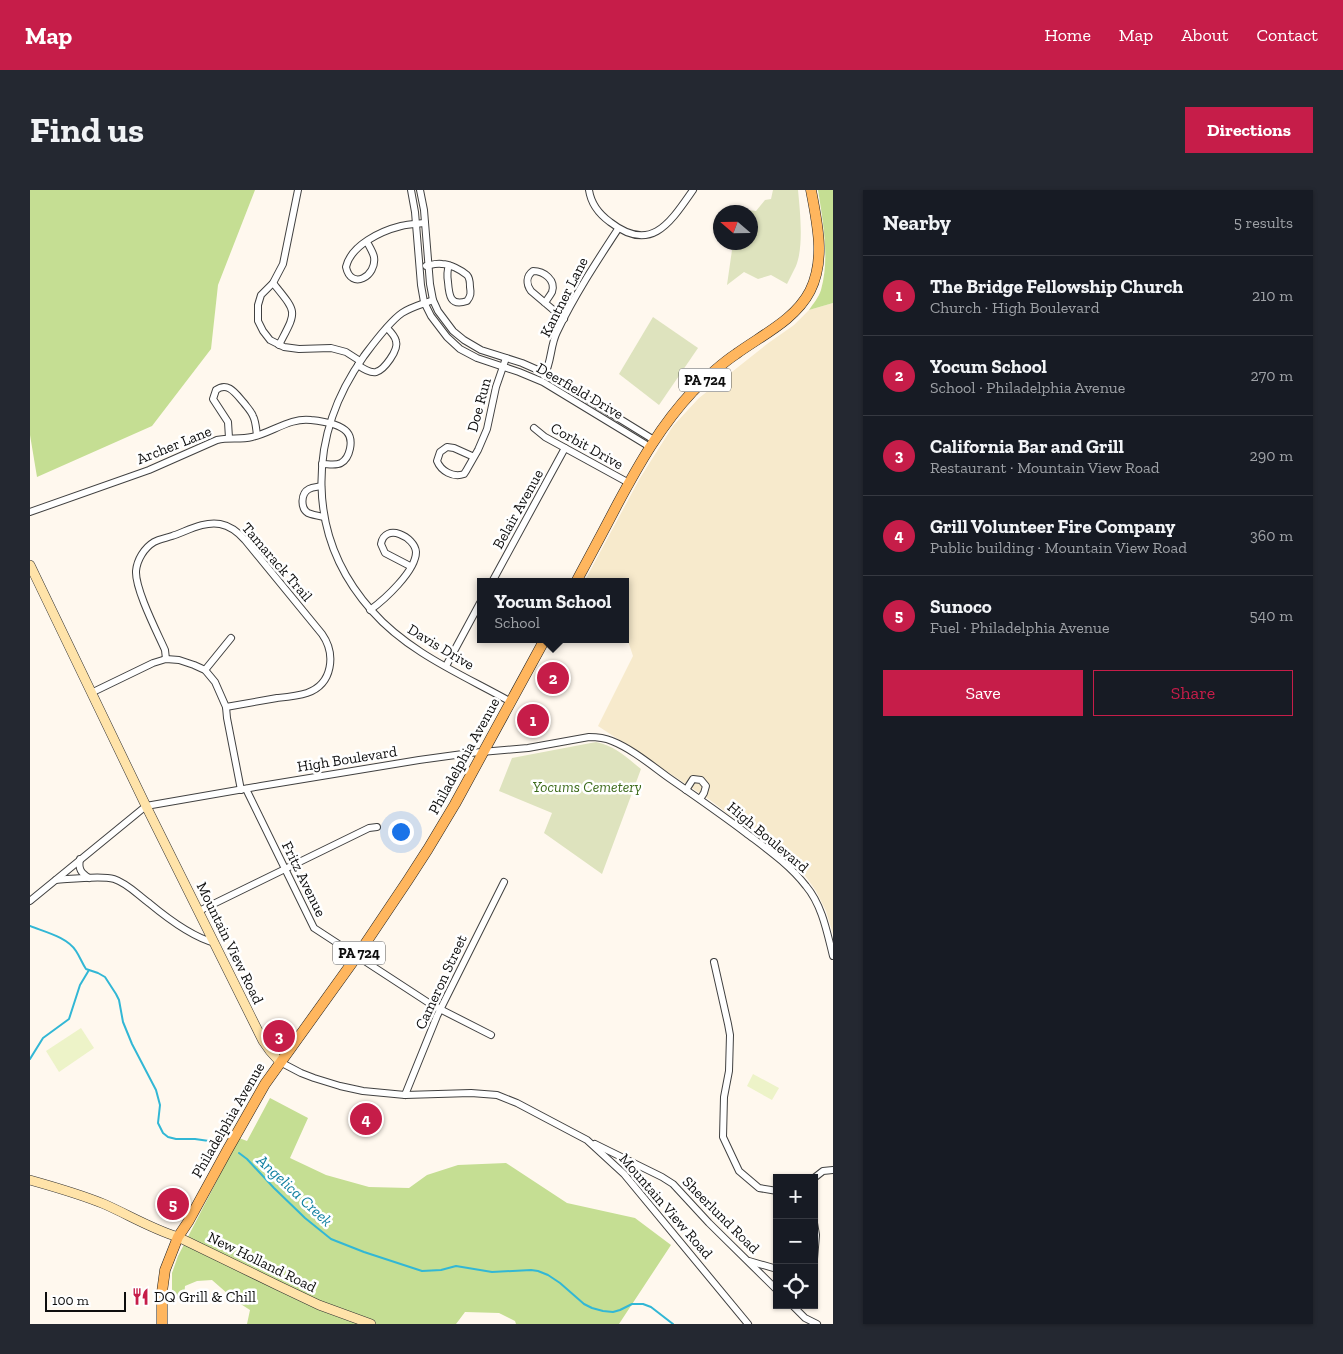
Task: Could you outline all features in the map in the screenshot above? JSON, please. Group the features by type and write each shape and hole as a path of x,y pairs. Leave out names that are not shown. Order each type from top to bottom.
{"main road":[{"name":"PA 724","path":"578,578 629,483 670,418 694,390 734,356 777,327 797,310 806,297 816,274 819,254 818,231 811,190"},
{"name":"Philadelphia Avenue","path":"162,1324 162,1292 165,1270 178,1237 256,1098 357,956 428,849 454,806 543,643"}],"street":[{"path":"298,190 283,264 272,283 261,295 258,305 258,322 266,335 270,340 284,347 299,349 331,348 346,352 364,369 373,372 382,368 396,348 396,340 388,328"},
{"name":"Deerfield Drive","path":"411,190 424,303 441,330 458,347 477,358 541,381 652,444"},
{"name":"Deerfield Drive","path":"420,190 433,300 444,320 453,331 481,350 546,373 652,444"},
{"path":"590,190 592,201 598,212 618,229 635,235 647,235 659,230 672,219 692,190"},
{"path":"367,242 374,256 374,263 368,276 355,279 346,269 354,251 367,242 385,231 404,225 425,223"},
{"name":"Kantner Lane","path":"541,381 551,359 553,342 564,319 597,261 618,229"},
{"path":"419,267 440,264 449,266 456,269 468,278 471,292 467,301 457,302 449,297 447,272 449,266"},
{"path":"545,303 552,290 552,282 542,272 533,271 527,279 529,288 545,303 564,319"},
{"path":"272,283 292,308 293,315 279,345"},
{"name":"Davis Drive","path":"433,300 401,314 359,363 348,381 330,424 324,448 321,486 324,517 334,551 342,569 370,610 394,634 417,650 511,702"},
{"name":"Doe Run","path":"474,457 447,446 440,452 437,461 441,468 455,476 464,474 474,457 487,429 494,396 506,358"},
{"path":"229,438 228,422 213,399 216,390 221,387 232,389 250,410 254,418 257,436"},
{"name":"Archer Lane","path":"30,512 148,470 217,440 257,436 293,422 304,420 330,424"},
{"path":"322,464 343,462 348,456 350,448 351,438 347,432 340,427 330,424"},
{"name":"Corbit Drive","path":"534,428 541,435 629,483"},
{"name":"Belair Avenue","path":"494,578 565,448"},
{"path":"321,486 306,491 303,496 303,505 308,512 324,517"},
{"name":"Tamarack Trail","path":"166,659 165,650 138,587 136,573 140,557 153,542 201,525 216,524 231,528 245,540 322,634 328,643 331,661 324,680 309,692 226,706"},
{"path":"370,610 392,591 410,566 416,553 412,542 394,533 384,536 381,544 385,553 410,566"},
{"name":"Mountain View Road","path":"30,565 146,806 264,1041 280,1062 301,1073 340,1086 378,1093 405,1095 472,1093 497,1095 517,1103 587,1140 624,1174 748,1324"},
{"path":"446,666 477,609"},
{"path":"91,693 153,663 166,659 187,662 205,670 231,638"},
{"name":"Fritz Avenue","path":"205,670 215,682 226,706 243,789 314,928 432,1005 491,1035"},
{"name":"High Boulevard","path":"30,901 146,806 419,760 528,748 589,737 604,738 628,749 766,847 793,871 818,903 833,956"},
{"path":"686,790 694,779 701,780 706,786 700,800"},
{"path":"199,911 369,828 377,827"},
{"path":"80,859 80,871 90,878"},
{"path":"56,880 107,878 122,882 174,922 215,943"},
{"name":"Cameron Street","path":"405,1095 440,1009 504,882"},
{"path":"714,962 730,1035 722,1137 739,1171 759,1188 773,1190"},
{"name":"Sheerlund Road","path":"587,1140 673,1184 709,1223 773,1286"},
{"path":"818,1175 823,1171 833,1170"},
{"name":"New Holland Road","path":"30,1180 104,1204 162,1232 178,1237 279,1286 371,1324"},
{"path":"747,1260 773,1267"},
{"path":"796,1309 805,1318 817,1324"}],"shaded area":[{"path":"833,303 833,934 826,911 816,891 804,874 710,800 598,726 633,656 628,643 629,578 586,578 640,478 673,426 699,398 794,325 809,310"}],"green space":[{"path":"30,190 255,190 218,285 211,349 152,426 37,477 30,435"},
{"path":"773,190 798,190 800,249 796,266 787,284 771,275 758,279 744,272 727,285 732,250 758,250 758,209 765,200 771,199"},
{"path":"818,190 833,190 833,303 809,310 820,293 825,265 825,240"},
{"path":"653,317 698,348 659,405 619,374"},
{"name":"Yocums Cemetery","path":"596,742 615,749 641,769 602,874 544,833 552,813 499,791 512,758"},
{"path":"81,1028 94,1048 59,1072 46,1051"},
{"path":"753,1074 779,1088 772,1100 747,1086"},
{"path":"270,1098 308,1118 290,1158 326,1175 369,1187 409,1188 427,1175 458,1165 506,1163 567,1203 635,1218 671,1245 619,1324 516,1324 515,1321 499,1313 465,1312 456,1324 247,1324 250,1310 236,1301 212,1280 197,1281 185,1286 184,1298 179,1300 172,1294 172,1273 178,1256 239,1138 247,1141"}],"waterway":[{"name":"Angelica Creek","path":"30,926 67,942 76,951 86,969 105,977 116,994 123,1022 132,1044 156,1090 160,1105 158,1123 163,1133 168,1137 176,1139 216,1142"},
{"path":"30,1059 43,1038 69,1019 80,985 89,970"},
{"name":"Angelica Creek","path":"239,1153 305,1218 336,1241 422,1271 441,1270 456,1266 492,1272 538,1271 560,1283 584,1304 592,1308 613,1312 632,1304 643,1304 651,1307 673,1324"}],"place":[{"name":"Yocum School","path":"553,678"},
{"name":"The Bridge Fellowship Church","path":"533,720"},
{"name":"California Bar and Grill","path":"279,1036"},
{"name":"Grill Volunteer Fire Company","path":"366,1119"},
{"name":"Sunoco","path":"173,1204"},
{"name":"DQ Grill & Chill","path":"140,1297"}]}
